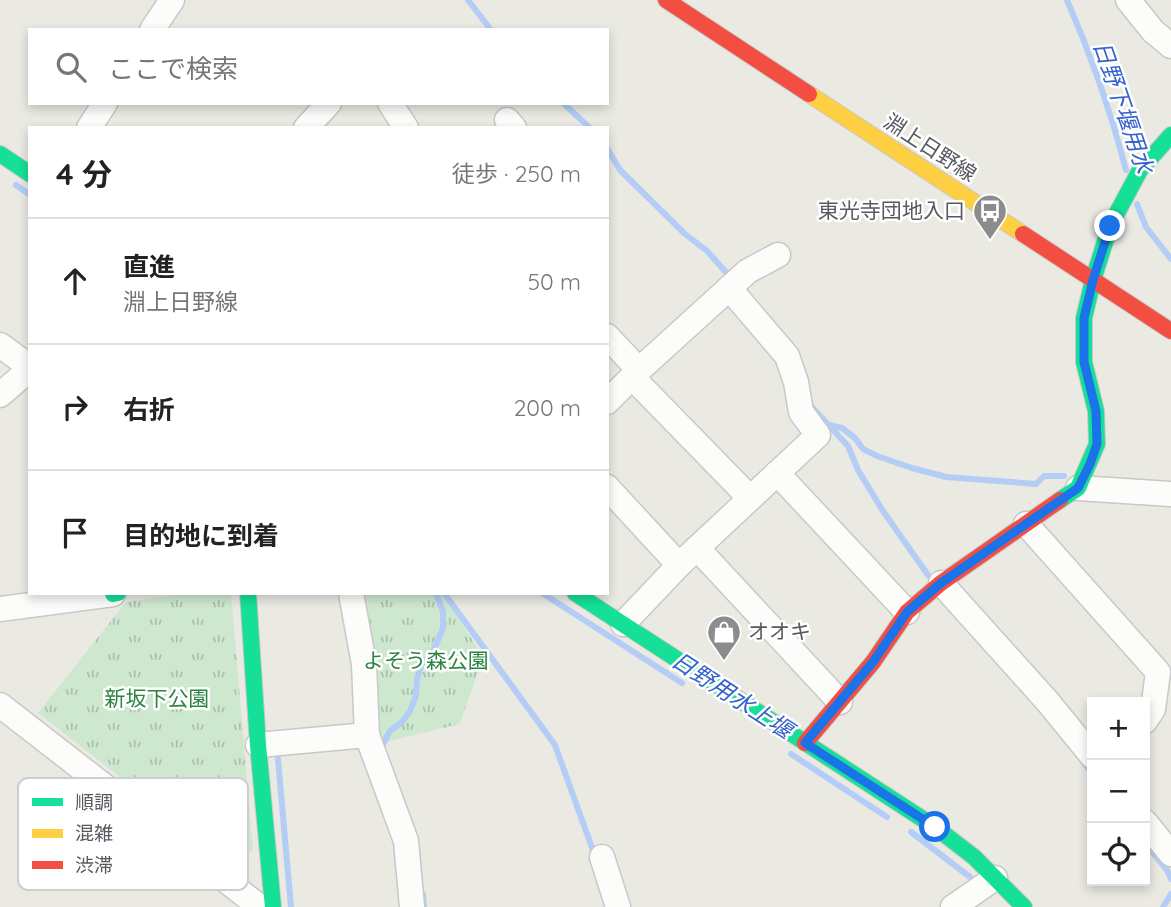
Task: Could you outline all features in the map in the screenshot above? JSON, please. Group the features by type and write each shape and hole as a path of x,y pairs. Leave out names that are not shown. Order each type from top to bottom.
{"main road":[{"name":"淵上日野線","path":"666,0 1171,331"},
{"path":"805,743 873,662 907,612 941,583 1078,488 1097,444 1096,411 1084,362 1084,318 1093,280 1110,226 1123,201 1137,175 1171,135"},
{"path":"0,154 28,173"},
{"path":"248,595 273,907"},
{"path":"578,595 935,827 974,857 1024,907"}],"street":[{"path":"153,28 172,0"},
{"path":"1128,0 1153,31 1171,46"},
{"path":"90,126 104,105"},
{"path":"308,126 327,105"},
{"path":"391,105 405,126"},
{"path":"609,400 748,271 778,255"},
{"path":"623,624 688,556 818,435 801,412 796,382 787,356 729,288"},
{"path":"609,339 636,374 750,498"},
{"path":"0,345 28,366"},
{"path":"0,395 28,370"},
{"path":"777,473 907,612"},
{"path":"1078,488 1171,494"},
{"path":"609,489 688,556 840,702"},
{"path":"1026,524 1158,672 1150,714"},
{"path":"941,583 1048,702 1087,750"},
{"path":"0,609 107,595"},
{"path":"351,595 364,664 366,735 406,841 412,907"},
{"path":"0,705 94,778"},
{"path":"258,745 366,735"},
{"path":"1146,823 1171,854"},
{"path":"602,858 618,907"},
{"path":"953,907 995,878"},
{"path":"238,890 260,907"}],"green space":[{"name":"新坂下公園","path":"175,595 231,595 247,778 121,778 38,713 126,602"},
{"name":"よそう森公園","path":"365,595 444,595 483,657 460,724 381,743 375,661"},
{"name":"新坂下公園","path":"248,792 253,851 248,853"}],"waterway":[{"path":"468,0 489,28"},
{"name":"日野下堰用水","path":"1067,0 1100,84 1126,170"},
{"path":"565,105 588,126"},
{"path":"609,151 620,170 685,234 707,251 731,278"},
{"name":"日野用水上堰","path":"16,185 28,194"},
{"name":"日野下堰用水","path":"1137,204 1146,227 1171,259"},
{"path":"811,406 848,446 858,470 883,511 928,575"},
{"path":"829,425 842,428 855,438 863,449 877,456 946,477 1036,484 1044,476 1064,476"},
{"path":"383,749 390,731 402,722 410,711 416,696 421,665 432,654 443,628 443,612 437,595"},
{"path":"445,595 555,745 595,856"},
{"name":"日野用水上堰","path":"545,595 682,683"},
{"name":"日野用水上堰","path":"791,754 887,817"},
{"path":"278,759 291,907"},
{"path":"1084,763 1087,767"},
{"name":"日野用水上堰","path":"911,832 970,877"},
{"path":"1150,849 1171,879"},
{"path":"423,894 424,907"},
{"path":"1163,907 1171,894"}],"traffic: fast":[{"path":"1060,500 1078,488 1097,444 1096,411 1084,362 1084,318 1093,280 1110,226 1140,170 1171,135"},
{"path":"0,154 28,173"},
{"path":"248,595 273,907"},
{"path":"578,595 935,827 974,857 1024,907"}],"traffic: slow":[{"path":"809,94 1023,234"}],"traffic: jam":[{"path":"666,0 809,94"},
{"path":"1023,234 1171,331"},
{"path":"805,743 873,662 907,612 941,583 1060,500"}],"place":[{"name":"東光寺団地入口","path":"990,241"},
{"name":"オオキ","path":"724,662"}],"route":[{"path":"935,827 805,743 873,662 907,612 941,583 1078,488 1097,444 1096,411 1084,362 1084,318 1110,226"}]}
